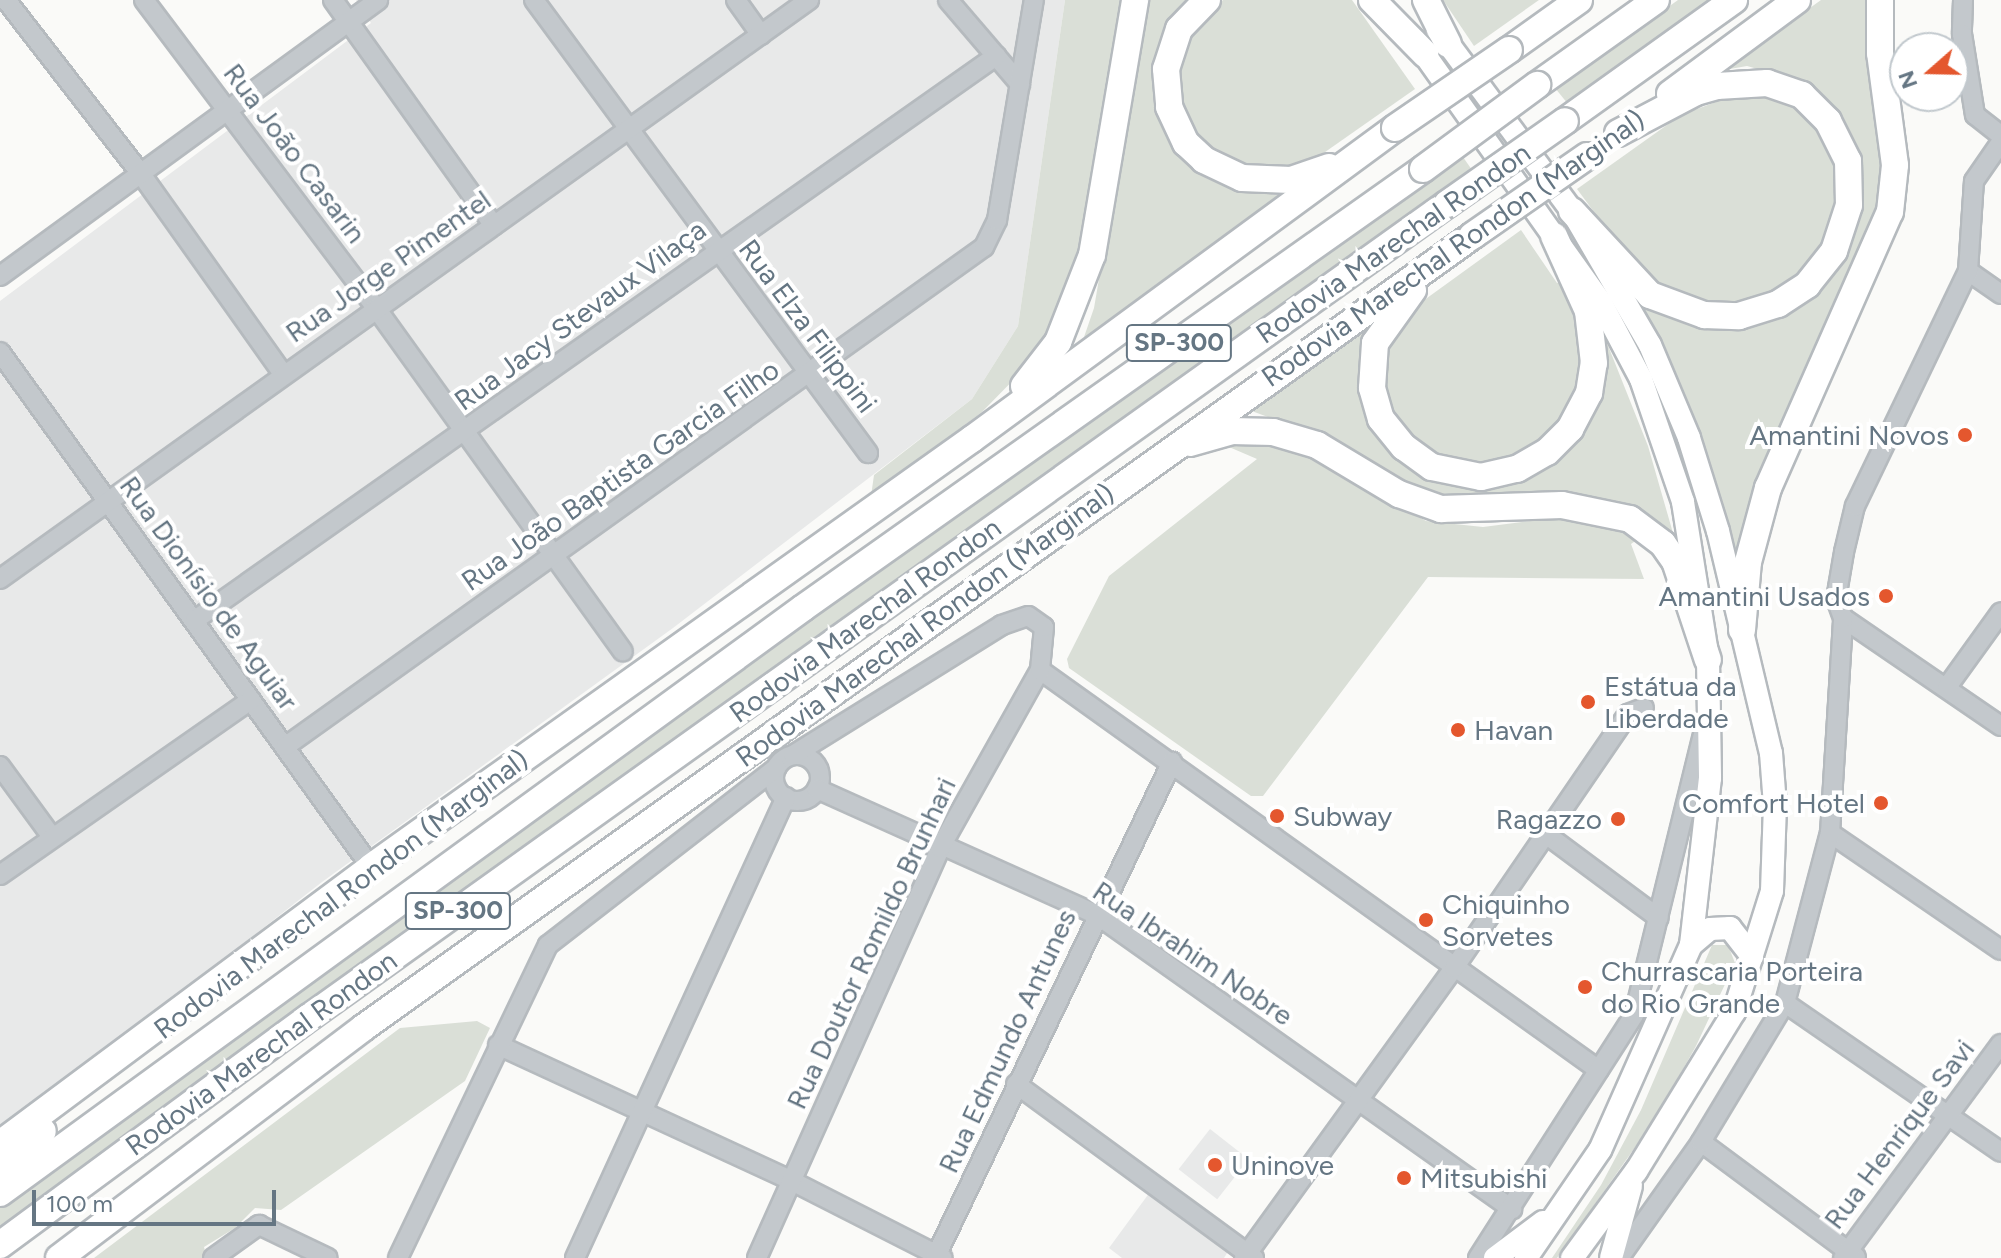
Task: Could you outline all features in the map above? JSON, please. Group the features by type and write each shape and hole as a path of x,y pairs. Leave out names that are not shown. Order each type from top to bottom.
{"highway":[{"path":"972,439 1047,362 1071,317 1098,224 1135,0"},
{"path":"1207,0 1179,29 1166,69 1175,124 1204,160 1242,178 1291,180 1317,173 1387,134"},
{"path":"1372,0 1436,49"},
{"path":"1426,0 1436,49"},
{"path":"1537,29 1568,0"},
{"name":"Rodovia Marechal Rondon (Marginal)","path":"0,1144 157,1031 371,867 972,439 1387,134 1579,0"},
{"name":"Rodovia Marechal Rondon","path":"0,1193 790,618 1656,0"},
{"name":"Rodovia Marechal Rondon","path":"0,1245 311,1016 1734,0"},
{"name":"Rodovia Marechal Rondon (Marginal)","path":"59,1258 126,1204 1154,459 1587,156 1797,0"},
{"path":"1742,630 1748,562 1768,488 1890,212 1895,165 1880,53 1880,0"},
{"path":"1572,211 1650,295 1704,315 1739,316 1778,304 1807,285 1834,251 1849,205 1848,161 1828,121 1802,95 1767,83 1717,86 1696,92 1618,133"},
{"path":"1470,238 1400,303 1382,329 1372,357 1372,388 1381,419 1417,458 1449,473 1481,477 1517,469 1547,452 1570,429 1589,393 1592,329 1554,236"},
{"path":"1154,459 1214,434 1273,432 1317,445 1399,494 1441,509 1562,505 1609,511 1648,530 1675,561 1708,660"},
{"path":"0,1169 157,1031"},
{"path":"46,1258 126,1204"}],"main road":[{"path":"1387,0 1436,49 1572,211 1636,319 1689,438 1742,630 1771,753 1775,805 1772,891 1734,1012 1636,1171 1572,1258"},
{"path":"1417,0 1436,49 1554,236 1601,303 1653,413 1688,527 1708,660 1711,700 1707,816 1691,945 1600,1150 1526,1258"},
{"path":"1691,945 1710,929 1730,928 1752,956"},
{"path":"1611,1258 1636,1171"},
{"path":"1495,1258 1557,1212"}],"street":[{"path":"6,0 141,174 283,374"},
{"name":"Rua João Casarin","path":"144,0 376,308 552,558 623,652"},
{"path":"333,0 494,226"},
{"path":"0,276 378,0"},
{"name":"Rua Elza Filippini","path":"534,0 868,453"},
{"path":"736,0 761,35"},
{"name":"Rua Jorge Pimentel","path":"0,579 809,0"},
{"path":"948,0 1020,84"},
{"path":"1020,84 1034,0"},
{"path":"1963,0 1962,34 1975,115 2001,135"},
{"name":"Rua Jacy Stevaux Vilaça","path":"195,620 996,56"},
{"name":"Rua João Baptista Garcia Filho","path":"286,746 984,247 997,220 1020,84"},
{"path":"1619,1258 1701,1142 1785,1003 1830,833 1843,618 1836,599 1855,506 1968,271 1974,181 1983,161 2001,142"},
{"path":"1968,271 2001,294"},
{"name":"Rua Dionísio de Aguiar","path":"0,352 371,867"},
{"path":"1947,687 2001,612"},
{"name":"Rua Doutor Romildo Brunhari","path":"757,1258 940,848 1040,670 1044,627 1028,616 972,640 793,755"},
{"path":"1843,618 2001,726"},
{"path":"1040,670 1599,1070"},
{"path":"0,875 251,700"},
{"path":"1478,1258 1634,1015 1711,700"},
{"path":"1016,1084 1249,1256 1357,1099 1454,968 1543,832 1636,711"},
{"path":"743,795 783,795 804,800 817,789 820,776 814,762 823,737"},
{"path":"398,1258 548,945 793,755 814,762"},
{"name":"Rua Edmundo Antunes","path":"938,1257 1016,1084 1172,762"},
{"path":"0,766 52,837"},
{"path":"575,1258 646,1111 783,795 776,768"},
{"name":"Rua Ibrahim Nobre","path":"817,789 940,848 1097,915 1512,1209"},
{"path":"1543,832 1659,918"},
{"path":"1830,833 2001,950"},
{"path":"1785,1003 2001,1152"},
{"name":"Rua Henrique Savi","path":"1849,1256 2001,1044"},
{"path":"498,1045 792,1181 938,1257"},
{"path":"1701,1142 1849,1256"},
{"path":"213,1258 259,1225 328,1258"}],"shaded area":[{"path":"356,0 1065,0 1018,326 972,399 673,628 322,882 0,1134 0,301 371,23"},
{"path":"1065,0 1127,0 1081,263 1033,360 982,412 871,496 874,475 972,399 1018,326"},
{"path":"1147,0 1190,0 1156,89 1239,188 1282,196 1083,340 1094,308"},
{"path":"1223,0 1352,0 1415,89 1318,157 1282,170 1237,167 1201,146 1179,112 1175,71 1187,37"},
{"path":"1443,0 1539,0 1474,46"},
{"path":"1678,0 1715,0 1568,104 1555,88"},
{"path":"1821,0 1872,0 1884,138 1880,211 1739,584 1626,283 1659,313 1720,329 1739,328 1801,303 1857,165 1772,73 1747,66 1724,70"},
{"path":"1748,90 1806,109 1838,154 1837,218 1810,268 1782,290 1728,306 1669,295 1634,266 1577,189 1681,115"},
{"path":"1463,157 1472,170 1450,189 0,1232 0,1203 133,1103 1438,169"},
{"path":"1521,230 1557,283 1564,280 1574,301 1587,353 1572,412 1534,451 1482,468 1428,457 1386,414 1382,354 1416,306"},
{"path":"1368,326 1362,389 1455,483 1582,432 1600,398 1607,343 1648,446 1675,540 1661,528 1433,499 1300,429 1249,410"},
{"path":"1256,438 1312,455 1426,521 1483,527 1562,517 1604,520 1641,537 1631,544 1644,579 1428,577 1263,796 1251,796 1069,668 1067,659 1109,576 1257,459 1215,441"},
{"path":"1712,945 1728,945 1735,963 1696,1046 1655,1119 1557,1258 1552,1258 1601,1185 1641,1110"},
{"path":"477,1021 490,1028 465,1081 281,1210 255,1208 235,1228 204,1247 207,1258 94,1258 400,1028"},
{"name":"Uninove","path":"1210,1129 1249,1159 1217,1199 1179,1169"},
{"path":"1150,1192 1229,1250 1224,1258 1122,1258 1109,1248"}],"place":[{"name":"Amantini Novos","path":"1965,435"},
{"name":"Amantini Usados","path":"1886,596"},
{"name":"Estátua da Liberdade","path":"1588,702"},
{"name":"Havan","path":"1458,730"},
{"name":"Comfort Hotel","path":"1881,803"},
{"name":"Subway","path":"1277,816"},
{"name":"Ragazzo","path":"1618,819"},
{"name":"Chiquinho Sorvetes","path":"1426,920"},
{"name":"Churrascaria Porteira do Rio Grande","path":"1585,987"},
{"name":"Uninove","path":"1215,1165"},
{"name":"Mitsubishi","path":"1404,1178"}]}
